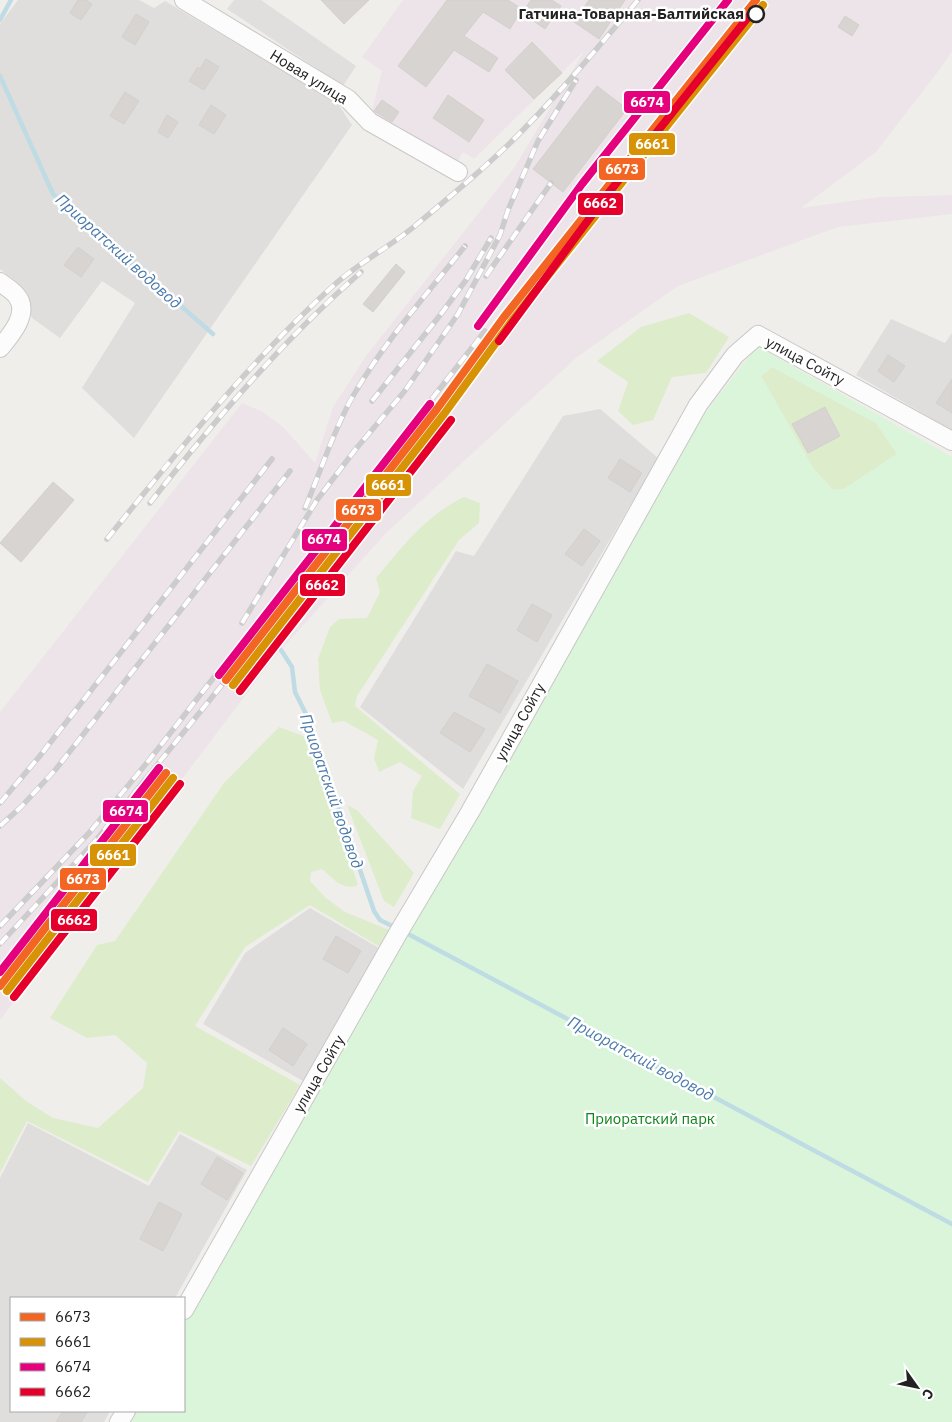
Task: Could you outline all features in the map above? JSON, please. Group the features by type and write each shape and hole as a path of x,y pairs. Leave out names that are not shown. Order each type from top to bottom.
{"street":[{"name":"Новая улица","path":"184,0 348,100 370,122 458,172"},
{"path":"0,282 17,296 22,311 14,332 0,348"},
{"name":"улица Сойту","path":"185,1308 397,936 470,812 698,404 735,355 758,335 952,441"}],"shaded area":[{"path":"18,0 139,0 154,8 165,1 338,104 352,125 134,438 82,388 135,303 102,281 60,338 32,318 18,283 0,269 0,24"},
{"path":"234,0 261,0 356,66 343,86 227,9"},
{"path":"403,0 952,0 952,51 940,69 876,152 801,208 880,197 952,195 952,214 838,227 678,286 577,357 386,533 272,660 0,1020 0,712 242,403 263,412 283,427 315,463 333,407 366,356 514,168 584,51 474,159 463,152 458,161 371,114 382,71 362,57"},
{"path":"891,319 945,343 952,333 952,430 856,375"},
{"path":"600,409 658,458 463,789 360,707 456,551 474,556 563,416"},
{"path":"310,908 379,948 303,1081 203,1024 245,953"},
{"path":"28,1123 149,1186 180,1134 247,1170 176,1297 10,1297 10,1412 109,1412 104,1422 0,1422 0,1178"}],"green space":[{"path":"689,313 729,337 706,373 672,377 653,420 633,425 618,411 628,382 597,361 641,327"},
{"name":"Приоратский парк","path":"757,346 952,457 952,1422 128,1422 133,1412 185,1412 185,1322 693,429","holes":["772,367 876,423 897,454 844,489 833,490 813,468 761,376"]},
{"path":"772,367 876,423 897,454 844,489 833,490 813,468 761,376"},
{"path":"464,497 480,503 479,523 459,540 357,696 355,706 460,794 440,829 411,818 413,791 422,776 400,762 379,772 374,758 378,740 344,721 332,723 320,690 318,659 330,627 339,619 367,618 380,592 376,578 426,523 437,513"},
{"path":"279,727 309,738 358,885 348,887 343,885 322,869 311,872 310,881 326,898 345,912 389,930 380,947 310,905 245,947 195,1026 300,1085 251,1166 179,1131 148,1182 27,1121 0,1173 0,1078 26,1101 53,1118 98,1128 143,1088 147,1063 115,1035 87,1038 50,1018 97,945 115,941 224,783"},
{"path":"347,805 357,810 414,873 394,907 384,901"}],"building":[{"path":"78,0 86,0 92,4 81,20 70,13"},
{"path":"321,0 369,0 344,24"},
{"path":"447,0 508,0 522,9 510,29 483,12 464,36 498,58 489,72 454,50 426,87 398,66"},
{"path":"531,0 552,0 561,6 545,29 522,13"},
{"path":"589,0 625,0 599,39 574,22"},
{"path":"136,14 149,22 135,45 122,37"},
{"path":"845,16 859,25 852,36 838,27"},
{"path":"532,42 562,73 534,99 505,70"},
{"path":"206,59 219,67 204,90 189,81"},
{"path":"597,86 627,109 563,192 533,169"},
{"path":"125,92 139,101 124,124 110,116"},
{"path":"448,95 484,120 469,142 433,118"},
{"path":"382,100 399,112 392,122 374,111"},
{"path":"211,105 226,115 214,134 199,125"},
{"path":"167,115 178,122 168,138 158,132"},
{"path":"78,247 94,259 81,277 64,265"},
{"path":"396,264 405,272 373,312 363,304"},
{"path":"888,355 905,366 894,382 878,371"},
{"path":"952,379 952,413 936,403"},
{"path":"825,407 840,436 808,453 792,424"},
{"path":"620,459 642,473 630,492 608,478"},
{"path":"53,482 74,500 21,562 0,543"},
{"path":"584,529 600,541 582,566 565,554"},
{"path":"532,604 552,615 537,642 517,630"},
{"path":"487,664 518,681 500,713 469,696"},
{"path":"454,712 485,729 470,752 440,733"},
{"path":"336,936 361,951 348,973 323,959"},
{"path":"283,1028 307,1044 293,1066 269,1050"},
{"path":"217,1157 243,1173 227,1200 201,1184"},
{"path":"159,1202 182,1214 163,1251 140,1239"},
{"path":"62,1412 87,1412 81,1422 56,1422"}],"waterway":[{"name":"Приоратский водовод","path":"0,20 11,0"},
{"name":"Приоратский водовод","path":"0,76 53,194 213,334"},
{"name":"Приоратский водовод","path":"281,650 292,667 295,692 309,720 374,911 380,920 392,926"},
{"name":"Приоратский водовод","path":"410,935 952,1224"}],"railway":[{"path":"107,539 215,408 272,345 333,286 363,262 406,233 499,154 553,98 638,0"},
{"path":"242,623 317,500 355,450 404,392 458,314 500,235 508,210 538,141 576,80"},
{"path":"486,276 551,183"},
{"path":"372,401 466,280 491,238"},
{"path":"305,508 339,423 365,376 406,319 465,246"},
{"path":"150,503 224,412 276,354 361,272"},
{"path":"0,926 89,833 150,759 485,331"},
{"path":"0,803 39,757 272,459"},
{"path":"0,826 21,807 56,769 290,471"},
{"path":"0,944 97,839 226,680"}],"transit line":[{"name":"6674","path":"478,326 582,184 728,0"},
{"name":"6673","path":"226,680 437,409 504,317 756,0"},
{"name":"6661","path":"233,685 444,414 511,322 763,5"},
{"name":"6662","path":"499,341 603,200 753,11"},
{"name":"6674","path":"219,675 430,404"},
{"name":"6662","path":"240,691 451,420"},
{"name":"6674","path":"0,972 159,768"},
{"name":"6673","path":"0,986 166,773"},
{"name":"6661","path":"7,991 173,778"},
{"name":"6662","path":"14,997 180,784"}],"place":[{"name":"Гатчина-Товарная-Балтийская","path":"756,14"}]}
